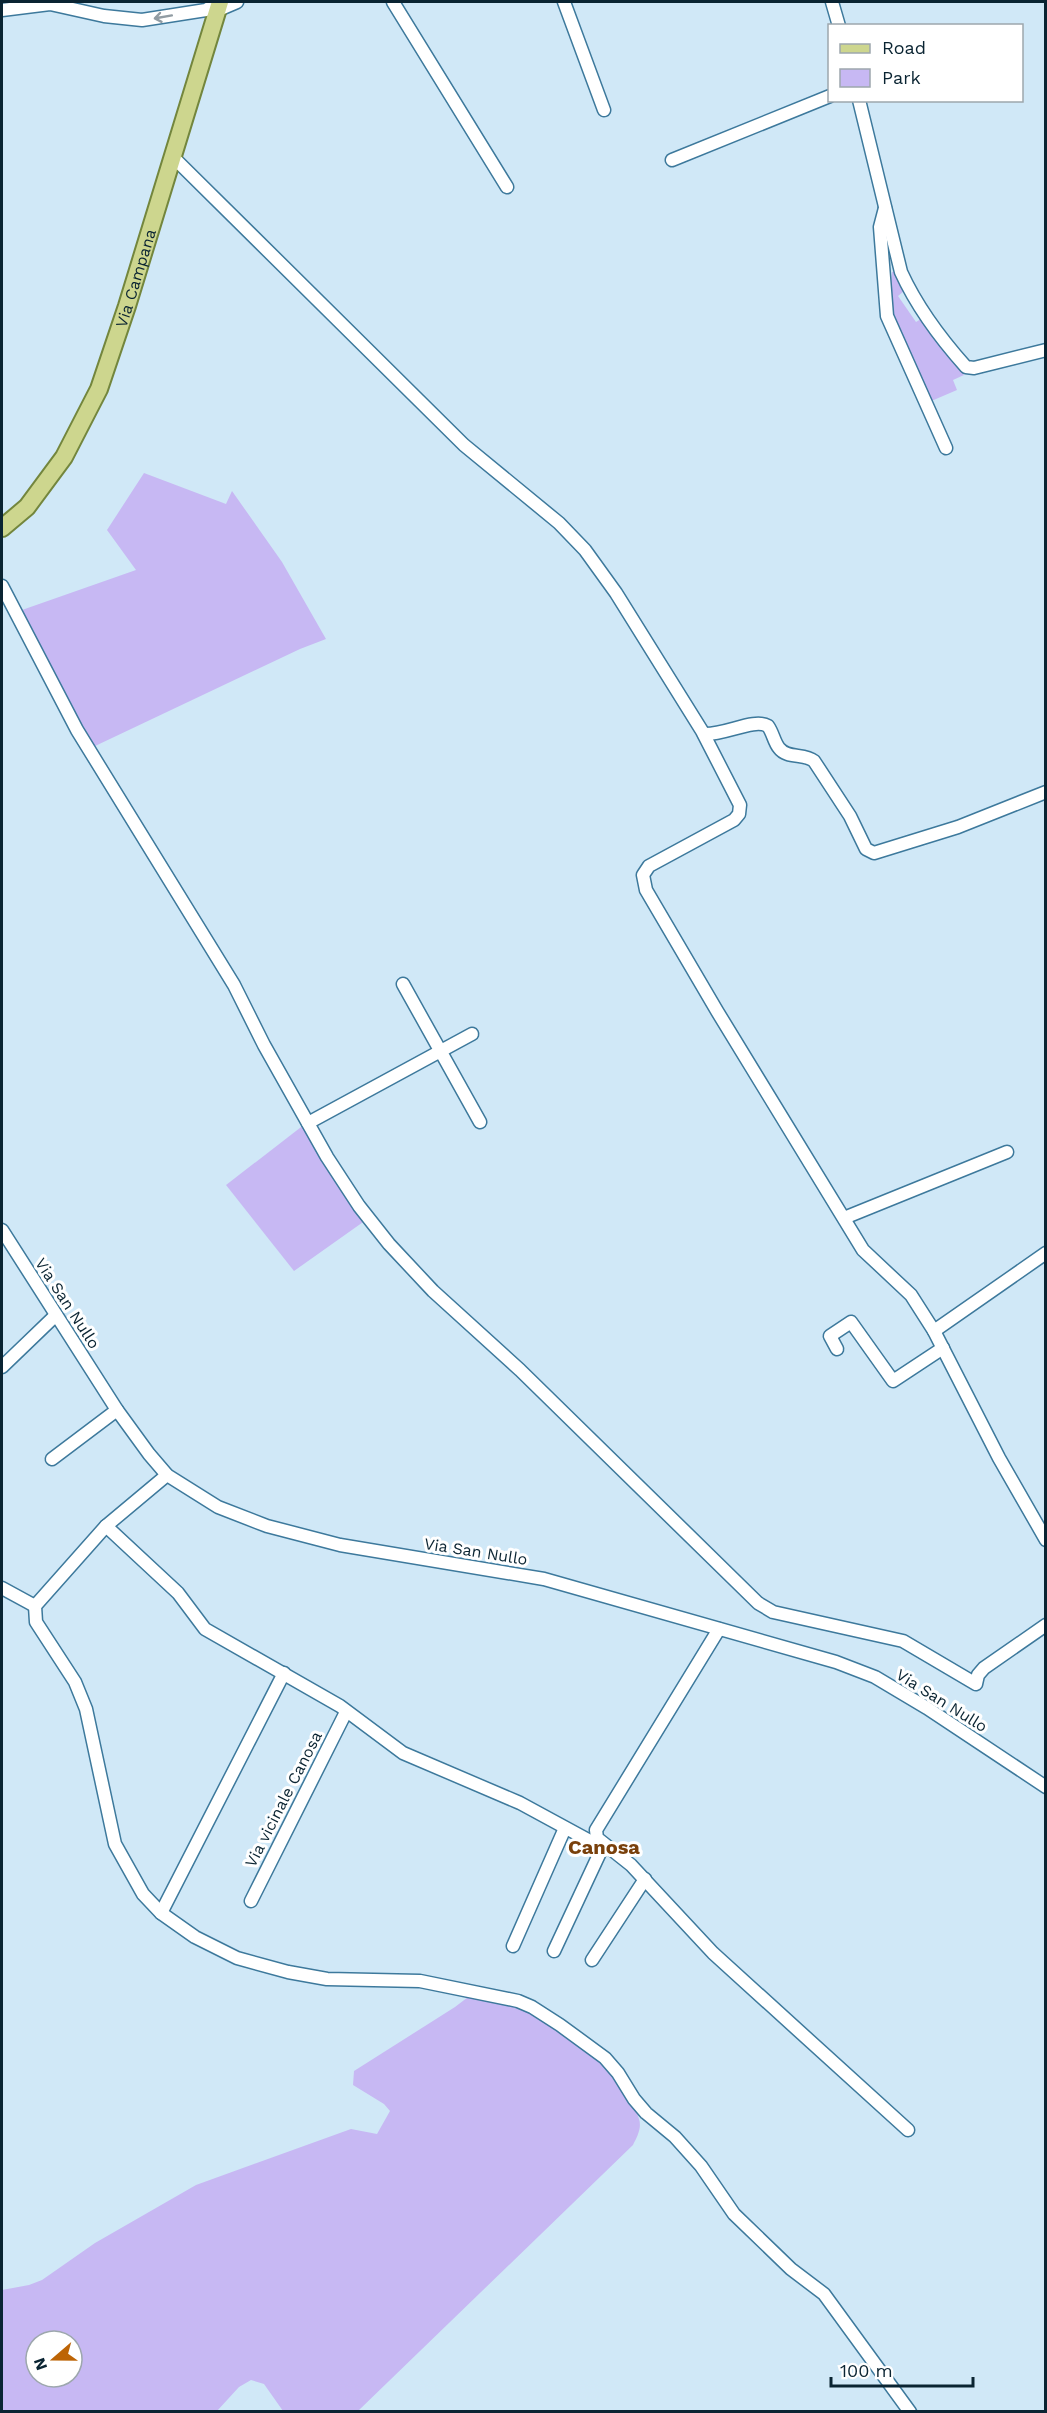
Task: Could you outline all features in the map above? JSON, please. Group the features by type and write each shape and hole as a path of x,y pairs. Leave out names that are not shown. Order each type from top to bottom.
{"main road":[{"name":"Via Campana","path":"2,528 27,507 64,457 99,389 127,306 218,5"}],"street":[{"path":"2,10 50,4 104,16 142,20 206,10 218,5 237,2"},
{"path":"393,2 507,187"},
{"path":"564,2 604,110"},
{"path":"832,2 838,24"},
{"path":"672,160 828,97"},
{"path":"860,102 901,272 911,295 951,350 966,367 974,368 1046,350"},
{"path":"173,157 464,445 550,516 585,550 616,593 704,734 740,805 739,814 734,820 649,866 643,875 643,882 705,991 863,1250 911,1295 934,1331 999,1458 1046,1540"},
{"path":"886,207 880,227 887,316 946,448"},
{"path":"2,586 76,730 234,985 264,1045 327,1157 358,1206 407,1264 577,1424 758,1603 773,1612 903,1641 976,1684 984,1668 1046,1625"},
{"path":"704,734 722,733 758,722 768,726 780,750 790,755 810,757 814,761 850,816 866,849 874,853 958,827 1046,792"},
{"path":"403,984 480,1122"},
{"path":"308,1123 472,1034"},
{"path":"844,1218 1007,1152"},
{"name":"Via San Nullo","path":"2,1230 117,1410 167,1475 218,1507 267,1526 340,1545 544,1579 836,1662 875,1677 927,1708 1046,1787"},
{"path":"934,1331 1046,1253"},
{"path":"2,1367 56,1315"},
{"path":"837,1348 830,1336 851,1322 893,1381 943,1348"},
{"path":"51,1459 117,1410"},
{"path":"167,1475 106,1526 35,1606 36,1622 75,1682 86,1709 115,1844 143,1894 161,1913 195,1937 237,1958 327,1979 369,1978 431,1983 518,2001 560,2025 604,2058 618,2073 634,2100 675,2137 701,2166 734,2214 757,2238 791,2270 824,2294 910,2412"},
{"path":"106,1526 178,1593 205,1629 340,1706 403,1754 520,1803 590,1841 604,1844"},
{"path":"2,1588 35,1606"},
{"path":"719,1629 596,1830 597,1838 621,1856 645,1879 713,1953 908,2130"},
{"path":"161,1913 284,1673"},
{"name":"Via vicinale Canosa","path":"250,1901 346,1712"},
{"path":"513,1946 565,1828"},
{"path":"554,1951 604,1844"},
{"path":"592,1960 645,1879"}],"green space":[{"path":"896,271 904,291 898,296 916,322 921,319 964,375 953,380 957,390 929,402 899,337 889,303 892,272"},
{"path":"144,473 226,504 232,491 282,562 326,639 300,649 93,747 22,610 136,570 107,530"},
{"path":"305,1124 366,1220 294,1271 226,1185"},
{"path":"472,1994 514,2006 554,2026 572,2039 607,2069 621,2086 639,2119 639,2129 633,2145 358,2411 283,2411 264,2384 251,2380 239,2387 217,2411 2,2412 2,2290 42,2280 95,2243 196,2185 351,2129 377,2134 390,2111 384,2104 353,2085 354,2071"}],"district":[{"name":"Canosa","path":"604,1847"}]}
